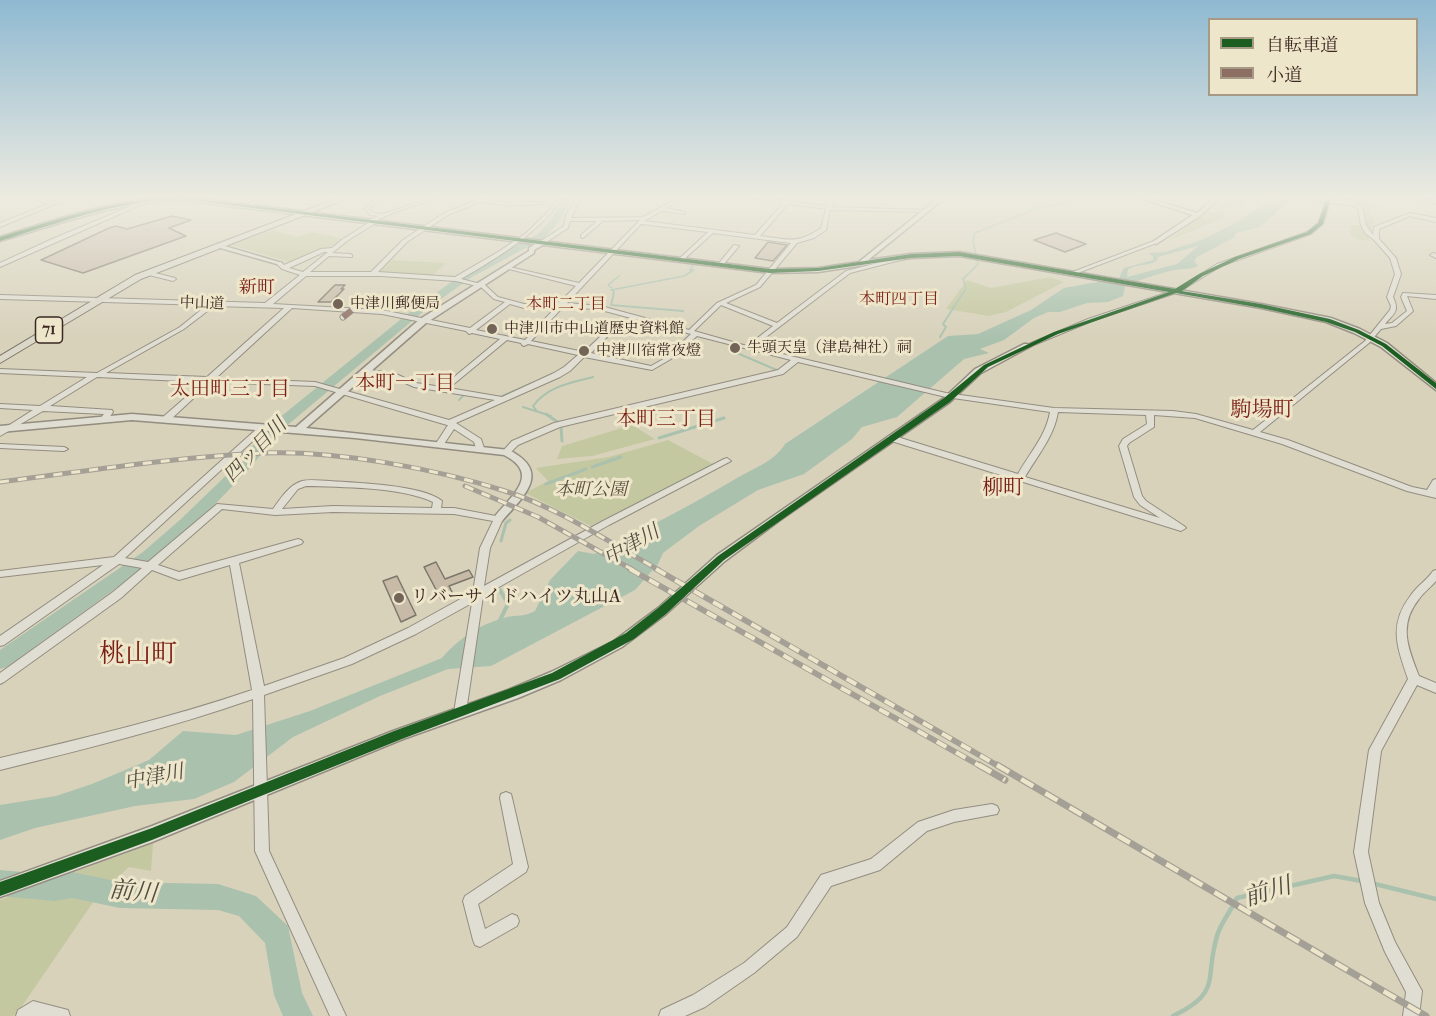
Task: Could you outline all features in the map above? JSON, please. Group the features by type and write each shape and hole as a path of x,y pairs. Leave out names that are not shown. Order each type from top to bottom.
{"main road":[{"name":"71","path":"0,360 97,300 147,273 219,246"}],"street":[{"path":"0,266 43,245"},
{"path":"266,306 341,245"},
{"path":"373,274 401,245"},
{"path":"457,280 515,245"},
{"path":"294,430 338,390 365,371 420,321 475,284 507,267 536,245"},
{"path":"568,245 770,271 810,271 908,255 980,256 1296,313 1328,321 1370,337 1436,387"},
{"path":"524,344 618,245"},
{"path":"681,260 697,245"},
{"path":"420,321 524,344 656,367 721,303 753,290 792,245"},
{"path":"862,262 881,245"},
{"path":"1077,273 1146,245"},
{"path":"0,889 76,862 260,785 461,705 556,675 630,636 662,611 721,558 891,438 978,371 1027,346 1090,320 1177,291 1219,265 1274,245"},
{"path":"1254,433 1370,337 1393,310 1391,290 1398,274 1393,258 1382,245"},
{"path":"219,246 304,274 373,274 457,280 486,287 496,298 524,306 561,304 616,311 748,348 949,395 1054,410 1150,412 1196,416 1293,445 1410,489 1433,494 1436,482"},
{"path":"721,264 736,246"},
{"path":"282,265 323,250 350,256"},
{"path":"872,252 877,256 888,258"},
{"path":"748,348 848,272 909,258 908,255"},
{"path":"507,267 579,285"},
{"path":"147,273 173,279"},
{"path":"1379,327 1394,325 1410,311 1404,297 1406,294 1436,297"},
{"name":"中山道","path":"0,297 353,309 403,316 420,321"},
{"path":"469,332 509,302"},
{"path":"721,303 777,325"},
{"path":"3,430 182,328 212,304"},
{"path":"166,419 290,306"},
{"path":"343,317 353,309"},
{"path":"439,445 451,423 567,369 609,332 593,327"},
{"path":"442,390 504,339"},
{"path":"506,452 515,443 557,425 780,372 796,360"},
{"path":"0,371 319,385 451,423 478,441 480,448"},
{"path":"365,371 396,376 414,385 501,399"},
{"path":"0,406 109,412 104,418"},
{"path":"1020,478 1032,454 1050,431 1054,410"},
{"path":"891,438 1181,528 1143,503 1138,497 1123,446 1126,441 1151,425 1150,412"},
{"path":"3,430 104,418 166,419 480,448 506,452 520,460 527,474 527,482 498,519 485,548 461,705"},
{"path":"0,642 120,560 266,427"},
{"path":"0,446 64,449"},
{"path":"0,764 105,739 259,696 348,661 477,599 727,461"},
{"path":"275,512 296,487 305,483 421,495 438,501 436,511"},
{"path":"0,679 108,602 147,566 220,506 275,512 333,509 436,511 471,513 498,519"},
{"path":"0,574 120,560 179,576 298,542"},
{"path":"234,561 259,696 262,851 338,1016"},
{"path":"1436,573 1413,598 1400,623 1399,637 1414,678 1436,688"},
{"path":"1412,1016 1414,991 1390,947 1372,903 1361,852 1375,750 1414,678"},
{"path":"506,798 521,867 470,901 480,940 512,921"},
{"path":"667,1016 699,1001 739,975 792,932 826,880 875,865 923,825 954,816 992,810"},
{"path":"24,1016 33,1009 62,1016"}],"green space":[{"path":"233,245 335,245 292,263"},
{"path":"392,260 446,263 432,276 379,272"},
{"path":"1050,277 1064,282 1006,312 989,316 946,309 967,280 991,288"},
{"name":"本町公園","path":"632,425 655,439 592,456 557,459 562,446"},
{"name":"本町公園","path":"668,440 715,465 591,526 525,493 548,481 536,468 609,457"},
{"path":"153,843 151,871 129,867 96,898 18,1012 13,1016 0,1016 0,900"}],"water":[{"name":"中津川","path":"1185,245 1219,245 1197,257 1194,261 1198,266 1163,273 1125,286 1123,296 1108,302 1087,303 1060,312 1048,312 1034,318 1004,340 980,349 989,353 964,359 897,417 862,427 852,439 804,474 758,490 699,526 663,553 658,564 635,590 491,666 448,669 380,696 293,737 234,782 194,799 135,806 35,828 0,840 0,805 56,796 92,784 149,760 183,731 236,735 310,711 442,658 462,639 478,629 495,621 535,611 550,580 578,551 594,554 763,464 785,444 948,336 978,334 1031,310 1064,288 1119,278 1124,268 1153,260 1153,256 1148,253 1165,252","holes":["1198,246 1177,264 1127,277 1128,269 1154,263 1158,257"]}],"building":[{"path":"72,245 160,245 83,273 41,260"},
{"path":"765,245 787,245 773,261 755,258"},
{"path":"1048,245 1082,245 1065,252"},
{"path":"335,285 345,285 331,302 318,302"},
{"path":"436,562 445,579 469,570 473,577 449,586 453,594 441,599 424,567"},
{"name":"リバーサイドハイツ丸山A","path":"397,576 416,615 401,622 383,581"}],"waterway":[{"name":"四ッ目川","path":"0,661 149,556 187,523 245,465 273,430 420,309 468,275 523,245"},
{"path":"962,294 966,289 963,279 978,264 974,245"},
{"path":"613,294 614,291 611,290 684,276 694,270 690,270 694,263"},
{"path":"612,288 608,285 619,276"},
{"path":"614,293 611,305 683,311"},
{"path":"940,337 946,327 943,324 963,293"},
{"path":"759,342 765,344"},
{"path":"737,353 779,371"},
{"path":"536,410 533,406 545,394 593,377"},
{"path":"500,397 532,383"},
{"path":"459,400 465,394"},
{"path":"523,407 547,415"},
{"path":"547,415 551,416"},
{"path":"547,415 559,423"},
{"path":"659,438 724,418"},
{"path":"561,427 562,441"},
{"path":"592,467 621,457"},
{"path":"546,484 586,469"},
{"path":"501,541 506,523 510,520"},
{"path":"499,622 508,604 500,590"},
{"name":"前川","path":"1173,1016 1189,1007 1205,991 1209,983 1217,936 1237,898 1334,876 1362,881"},
{"name":"前川","path":"0,883 55,888 72,885 120,895 218,897 247,905 278,936 288,995 298,1016"},
{"name":"前川","path":"1371,883 1436,899"}],"railway":[{"path":"0,482 230,455 291,453 353,458 449,475 525,498 565,516 659,570"},
{"path":"465,486 538,517 633,570"},
{"path":"630,569 982,767"},
{"path":"656,569 1000,767"},
{"path":"979,765 1005,780"},
{"path":"997,765 1426,1016"}],"marked path":[{"path":"343,317 353,309"}],"cycle path":[{"path":"563,245 770,271 818,270 911,256 959,254 1261,306 1328,320 1384,345 1436,387"},
{"path":"0,889 152,834 398,735 556,676 630,636 662,611 721,558 947,400 986,366 1056,333 1177,291 1201,275 1237,258 1273,245"}],"place":[{"name":"中津川郵便局","path":"338,304"},
{"name":"中津川市中山道歴史資料館","path":"492,329"},
{"name":"牛頭天皇（津島神社）祠","path":"735,348"},
{"name":"中津川宿常夜燈","path":"584,351"},
{"name":"リバーサイドハイツ丸山A","path":"399,598"}],"district":[{"name":"新町","path":"257,289"},
{"name":"本町四丁目","path":"899,300"},
{"name":"本町二丁目","path":"566,305"},
{"name":"本町一丁目","path":"405,384"},
{"name":"太田町三丁目","path":"230,390"},
{"name":"駒場町","path":"1262,411"},
{"name":"本町三丁目","path":"666,420"},
{"name":"柳町","path":"1003,489"},
{"name":"桃山町","path":"138,656"}]}
